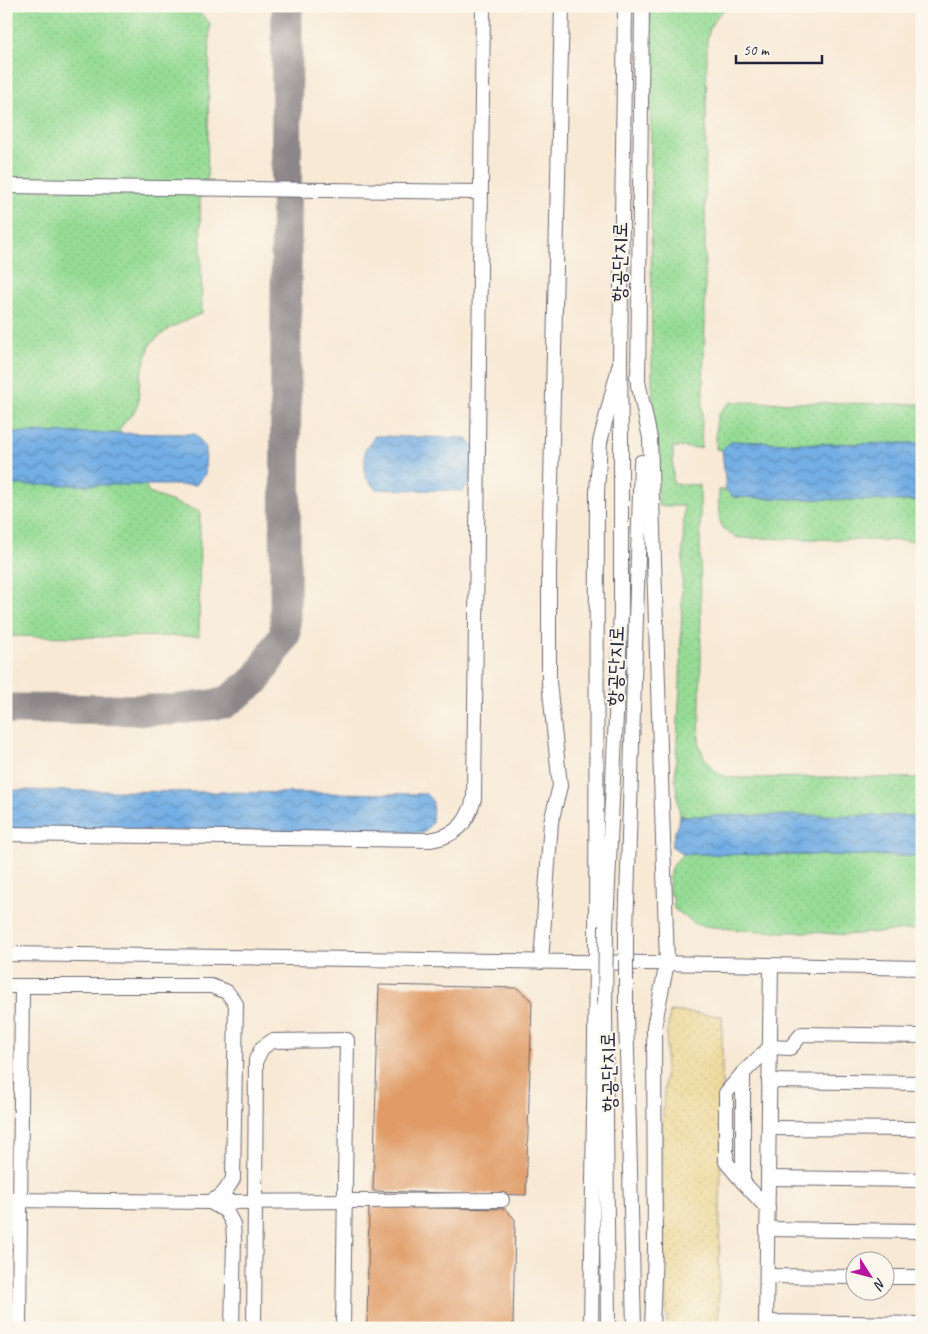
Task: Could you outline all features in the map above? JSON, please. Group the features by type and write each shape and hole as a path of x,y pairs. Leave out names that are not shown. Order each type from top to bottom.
{"street":[{"path":"6,834 430,840 452,834 466,820 474,799 483,6"},
{"path":"541,962 551,822 560,786 549,682 549,568 562,6"},
{"name":"항공단지로","path":"608,1328 606,924 620,612 622,438 620,363 625,6"},
{"name":"항공단지로","path":"634,1328 626,1012 626,931 646,497 646,438 638,378 642,6"},
{"path":"6,186 480,192"},
{"path":"591,1328 596,963 597,492 600,442 620,363"},
{"path":"646,497 667,963 654,1027 655,1251 652,1328"},
{"path":"6,954 922,968"},
{"path":"771,965 767,1276 764,1325 922,1324"},
{"path":"6,986 211,986 226,992 236,1004 232,1179 227,1190 218,1199 209,1202"},
{"path":"19,1328 22,986"},
{"path":"768,1208 726,1162 726,1093 743,1073 770,1047 790,1048 802,1034 922,1036"},
{"path":"254,1328 256,1060 262,1048 272,1041 347,1040 343,1328"},
{"path":"769,1081 922,1083"},
{"path":"769,1128 922,1129"},
{"path":"768,1178 922,1180"},
{"path":"6,1200 209,1202 502,1200"},
{"path":"209,1202 226,1211 232,1224 234,1240 232,1328"},
{"path":"767,1229 922,1231"},
{"path":"767,1276 846,1277"},
{"path":"896,1277 922,1277"}],"green space":[{"path":"6,6 192,6 210,23 207,184 6,182"},
{"path":"650,6 729,6 714,21 707,40 705,325 701,448 673,447 673,484 700,485 701,660 699,744 713,770 723,776 734,778 922,778 922,816 680,816 675,780 680,684 684,506 658,506 652,381"},
{"path":"6,189 200,191 202,313 170,328 151,343 140,377 138,404 133,414 119,430 149,493 200,512 199,636 6,636"},
{"path":"732,402 922,404 922,443 818,444 732,441 722,450 716,449 716,422 718,416 725,406"},
{"path":"719,490 726,490 733,497 922,501 922,541 739,538 731,535 722,525 719,513"},
{"path":"683,854 922,856 922,929 844,935 813,932 740,930 697,925 674,909 673,896 669,894 672,866"}],"sand":[{"path":"670,1011 722,1016 718,1328 668,1328 663,1257 664,1203 659,1193 667,1034"}],"water":[{"path":"6,432 195,434 206,448 205,474 196,485 6,485"},
{"path":"375,436 466,438 474,446 472,479 463,491 375,489 365,476 365,450"},
{"path":"732,441 818,444 922,443 922,501 733,497 726,490 722,450"},
{"path":"6,790 426,794 433,802 432,823 423,833 6,829"},
{"path":"680,816 922,816 922,856 683,854 671,846"}],"building":[{"path":"379,985 517,988 532,1001 526,1195 373,1191"},
{"path":"369,1207 505,1209 515,1219 513,1328 367,1328"},
{"path":"6,1249 15,1249 14,1281 6,1281"}],"taxiway":[{"path":"6,709 173,710 225,703 256,680 285,634 287,6"}]}
